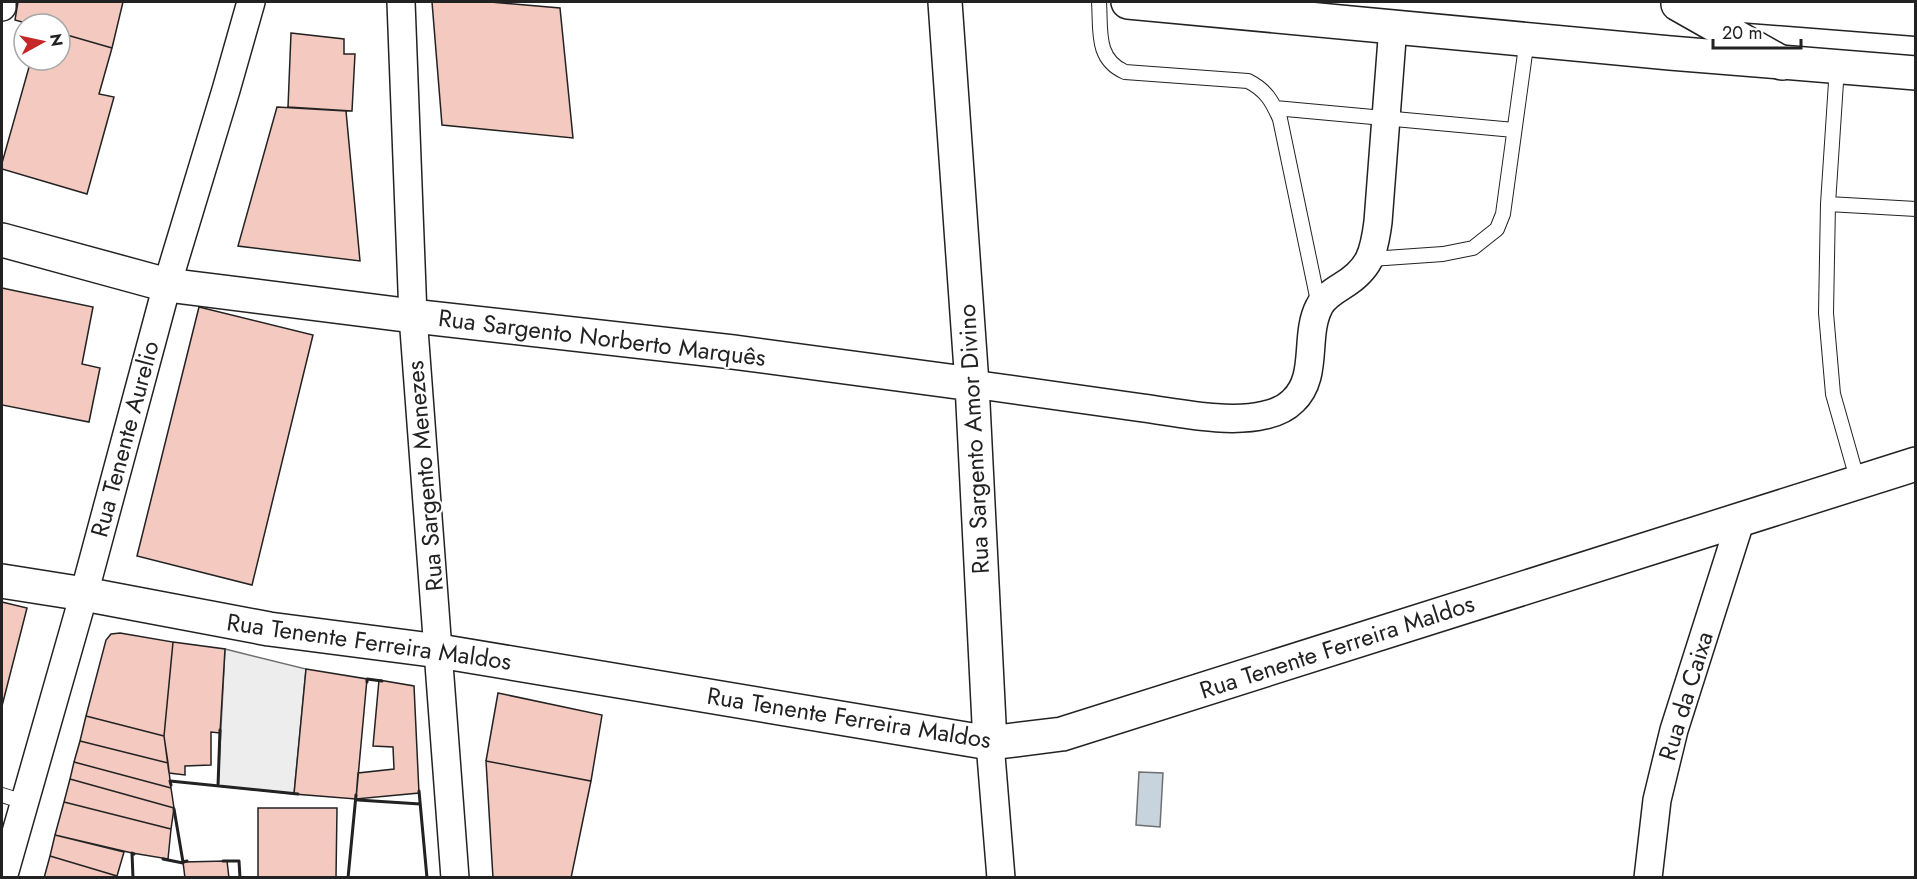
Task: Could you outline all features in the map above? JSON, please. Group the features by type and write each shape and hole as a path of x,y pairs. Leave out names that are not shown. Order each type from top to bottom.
{"main road":[{"name":"Rua Sargento Amor Divino","path":"945,2 972,384 990,743"},
{"path":"1128,2 1782,63 1916,73"},
{"path":"1674,2 1782,63"},
{"path":"1697,2 1916,19"},
{"name":"Rua Sargento Norberto Marquês","path":"2,240 167,285 412,316 733,352 972,384"},
{"name":"Rua Tenente Ferreira Maldos","path":"2,581 269,629 440,651 990,743 1062,734 1916,464"}],"street":[{"path":"2,2 2,7"},
{"name":"Rua Tenente Aurelio","path":"3,878 13,799 84,594 167,285 251,2"},
{"name":"Rua Sargento Menezes","path":"401,2 412,316 440,651 455,878"},
{"path":"1319,306 1332,292 1360,273 1371,259 1374,248 1393,26"},
{"name":"Rua Sargento Norberto Marquês","path":"972,384 1207,417 1265,416 1282,410 1294,401 1309,373 1311,336 1319,306"},
{"name":"Rua da Caixa","path":"1648,878 1657,800 1674,730 1741,519"},
{"name":"Rua Sargento Amor Divino","path":"990,743 1001,878"}],"lane":[{"path":"1100,2 1101,44 1113,67 1125,72 1248,81 1259,87 1270,98 1280,119 1319,306"},
{"path":"1371,259 1443,254 1473,248 1497,229 1503,213 1527,39"},
{"path":"1837,67 1828,204 1826,313 1833,394 1858,482"},
{"path":"1275,108 1514,130"},
{"path":"1828,204 1916,209"}],"shaded area":[{"path":"225,649 306,669 294,794 218,786"},
{"path":"1139,772 1163,773 1160,827 1136,825"}],"building":[{"path":"18,2 123,2 112,48 72,36 72,12 16,12"},
{"path":"432,2 490,2 560,8 573,138 442,125"},
{"path":"291,33 344,39 344,54 355,54 352,111 288,107"},
{"path":"72,36 112,48 99,94 114,97 87,194 2,169 28,72 72,72"},
{"path":"277,107 346,111 360,261 238,246"},
{"path":"2,288 93,307 82,364 100,368 89,422 2,405"},
{"path":"199,307 313,335 252,585 137,556"},
{"path":"2,602 27,608 2,706"},
{"path":"120,633 173,642 164,736 86,716 106,640 111,634"},
{"path":"173,642 225,649 220,733 211,732 211,765 185,766 185,775 169,773 164,736"},
{"path":"306,669 367,679 356,799 294,794"},
{"path":"379,680 414,686 419,793 356,799 358,773 394,769 393,747 373,746"},
{"path":"498,693 602,715 591,781 486,761"},
{"path":"86,716 164,736 168,763 80,741"},
{"path":"80,741 168,763 171,788 74,762"},
{"path":"486,761 591,781 571,878 493,878"},
{"path":"74,762 171,788 174,808 70,779"},
{"path":"70,779 174,808 171,829 64,802"},
{"path":"64,802 171,829 168,859 55,835"},
{"path":"258,808 337,808 336,878 258,878"},
{"path":"55,835 124,852 117,876 50,856"},
{"path":"50,856 117,876 117,878 44,878"},
{"path":"227,861 229,878 185,878 183,862"}],"wall":[{"path":"367,682 367,679 382,681"},
{"path":"218,786 220,730"},
{"path":"171,785 170,781 298,794"},
{"path":"419,791 427,878"},
{"path":"348,878 356,795"},
{"path":"358,800 420,804"},
{"path":"174,809 183,862 187,861"},
{"path":"133,878 132,853 134,854"},
{"path":"163,859 183,863"},
{"path":"223,861 239,861 240,878"}]}
